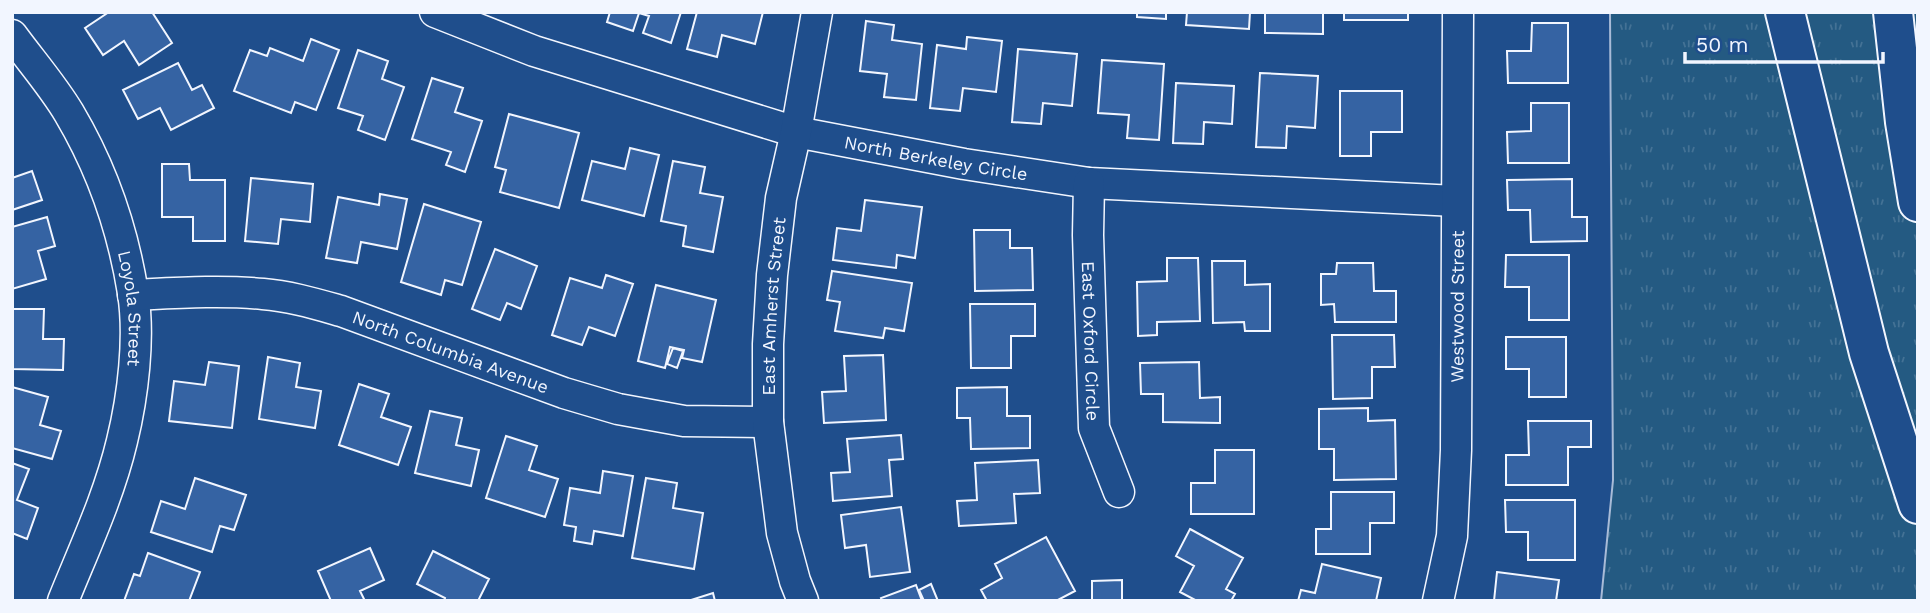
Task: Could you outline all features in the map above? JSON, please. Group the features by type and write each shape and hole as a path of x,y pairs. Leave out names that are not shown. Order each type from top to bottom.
{"highway":[{"path":"1785,12 1869,353 1918,504"},
{"path":"1893,12 1905,122 1918,202"}],"street":[{"name":"North Berkeley Circle","path":"435,12 534,51 796,132 964,164 1089,183 1456,201"},
{"name":"East Amherst Street","path":"803,601 782,533 768,422 768,344 772,275 781,198 796,132 817,12"},
{"name":"Westwood Street","path":"1438,601 1452,536 1456,450 1458,12"},
{"name":"Loyola Street","path":"17,52 68,111 93,158 119,233 133,295 135,338 131,390 122,442 105,497 63,601"},
{"name":"East Oxford Circle","path":"1089,183 1094,428 1119,492"},
{"name":"North Columbia Avenue","path":"133,295 192,292 264,294 305,301 341,311 564,393 618,409 684,421 768,422"}],"green space":[{"path":"1610,12 1918,12 1918,601 1601,601 1613,480"}],"building":[{"path":"109,12 152,12 172,43 139,65 124,41 103,55 85,28"},
{"path":"610,12 681,12 671,43 643,33 649,16 639,13 633,31 607,22"},
{"path":"697,12 763,12 755,44 722,35 717,57 687,49"},
{"path":"1137,12 1166,12 1166,19 1137,17"},
{"path":"1187,12 1250,12 1249,29 1186,25"},
{"path":"1265,12 1323,12 1323,34 1265,33"},
{"path":"1344,12 1408,12 1408,20 1344,20"},
{"path":"866,21 894,25 892,40 922,44 916,100 884,97 887,74 860,71"},
{"path":"1532,23 1568,23 1568,83 1508,83 1507,51 1531,51"},
{"path":"967,37 1002,41 996,92 963,88 960,111 930,108 937,45 966,49"},
{"path":"311,39 339,50 316,110 295,102 291,113 234,91 250,50 267,56 270,48 303,61"},
{"path":"1018,49 1077,54 1072,106 1043,103 1041,124 1012,122"},
{"path":"358,50 388,61 382,79 404,87 385,140 358,130 363,116 338,108"},
{"path":"1102,60 1164,64 1159,140 1127,138 1129,115 1098,113"},
{"path":"178,63 192,90 202,85 214,108 171,130 160,108 138,119 123,90"},
{"path":"1260,73 1318,76 1315,128 1287,126 1286,148 1256,147"},
{"path":"432,78 463,88 455,112 482,121 465,172 446,165 451,152 412,139"},
{"path":"1176,83 1234,86 1232,124 1204,122 1203,144 1173,143"},
{"path":"1340,91 1402,91 1402,132 1371,132 1371,156 1340,156"},
{"path":"1531,103 1569,103 1569,163 1508,163 1507,132 1531,131"},
{"path":"509,114 579,133 559,208 500,192 506,170 495,167"},
{"path":"630,148 659,155 644,216 582,200 592,161 625,169"},
{"path":"673,161 705,167 700,193 723,197 713,252 683,246 686,226 661,221"},
{"path":"162,164 189,164 190,180 225,180 225,241 193,241 193,217 162,217"},
{"path":"32,171 42,200 12,210 12,178"},
{"path":"251,178 313,184 310,222 281,219 278,244 245,241"},
{"path":"1572,179 1572,217 1587,217 1587,241 1531,242 1530,210 1508,210 1507,180"},
{"path":"380,194 407,199 397,249 361,242 357,263 326,258 338,197 379,205"},
{"path":"865,200 922,207 915,258 897,255 896,268 833,260 837,228 861,231"},
{"path":"424,204 481,222 462,285 445,280 441,295 401,282"},
{"path":"47,217 55,246 38,251 46,279 12,289 12,227"},
{"path":"974,230 1010,230 1010,248 1032,248 1033,290 975,291"},
{"path":"495,249 537,266 521,309 507,303 500,320 472,309"},
{"path":"1506,255 1569,255 1569,320 1529,320 1529,287 1505,287"},
{"path":"1167,258 1198,258 1200,321 1157,322 1157,335 1138,336 1137,282 1167,281"},
{"path":"1212,261 1245,261 1245,285 1270,284 1270,331 1245,331 1244,322 1213,323"},
{"path":"1337,263 1373,263 1374,291 1396,291 1396,322 1335,322 1334,304 1321,305 1321,274 1336,274"},
{"path":"832,271 912,283 904,331 885,328 883,338 835,331 840,302 827,300"},
{"path":"606,275 633,284 615,336 589,327 582,345 552,335 570,278 602,288"},
{"path":"656,285 716,300 702,362 682,358 684,350 670,347 665,368 638,361"},
{"path":"970,304 1035,304 1035,336 1011,336 1011,368 971,368"},
{"path":"12,309 44,309 43,339 64,339 63,370 12,369"},
{"path":"1332,335 1394,335 1395,367 1372,367 1372,398 1333,399"},
{"path":"1506,337 1566,337 1566,397 1529,397 1529,369 1506,369"},
{"path":"673,348 683,351 677,368 667,364"},
{"path":"883,355 886,420 824,423 822,392 846,391 844,356"},
{"path":"268,357 300,363 296,387 321,391 315,428 259,419"},
{"path":"209,362 239,366 232,428 169,421 174,381 205,385"},
{"path":"1199,362 1200,398 1220,397 1220,423 1163,422 1163,394 1141,394 1140,363"},
{"path":"359,384 389,394 381,417 411,427 398,465 339,445"},
{"path":"12,387 48,397 40,425 61,431 52,459 12,448"},
{"path":"1007,387 1007,416 1030,416 1030,448 971,449 970,418 957,418 957,388"},
{"path":"1368,408 1368,421 1395,420 1396,479 1334,480 1334,449 1319,449 1319,409"},
{"path":"430,411 462,418 456,445 479,450 471,486 415,473"},
{"path":"1528,421 1591,421 1591,447 1568,447 1568,485 1506,485 1506,455 1529,455"},
{"path":"901,435 903,459 889,460 892,496 833,501 831,473 850,472 847,439"},
{"path":"506,436 537,446 529,470 558,479 545,517 486,498"},
{"path":"1215,450 1254,450 1254,514 1191,514 1191,483 1215,483"},
{"path":"1038,460 1040,493 1014,494 1016,523 959,526 957,501 977,500 975,463"},
{"path":"12,463 29,469 17,500 38,508 27,539 12,533"},
{"path":"603,471 633,476 623,536 594,531 592,544 574,541 576,527 564,525 570,488 600,493"},
{"path":"195,478 246,495 234,530 220,526 212,552 151,532 161,501 185,509"},
{"path":"646,478 677,483 673,508 703,513 694,569 632,558"},
{"path":"1331,492 1394,492 1394,523 1370,523 1370,554 1316,554 1316,529 1331,529"},
{"path":"1505,500 1575,500 1575,560 1528,560 1528,532 1506,532"},
{"path":"901,507 910,572 870,577 866,545 845,548 841,515"},
{"path":"1190,529 1243,558 1226,589 1235,594 1231,601 1197,601 1180,592 1194,566 1176,556"},
{"path":"1046,537 1075,591 1056,601 987,601 981,590 1002,578 995,564"},
{"path":"370,548 384,580 360,591 365,601 331,601 318,571"},
{"path":"433,551 489,579 478,601 444,601 445,598 417,584"},
{"path":"148,553 200,572 189,601 124,601 134,574 140,576"},
{"path":"1322,564 1381,578 1376,601 1298,601 1301,590 1315,593"},
{"path":"1497,572 1559,580 1556,601 1494,601"},
{"path":"1122,580 1122,601 1092,601 1092,581"},
{"path":"931,584 938,601 924,601 919,590"},
{"path":"916,585 922,601 882,601 881,598"},
{"path":"713,593 715,601 688,601"}]}
